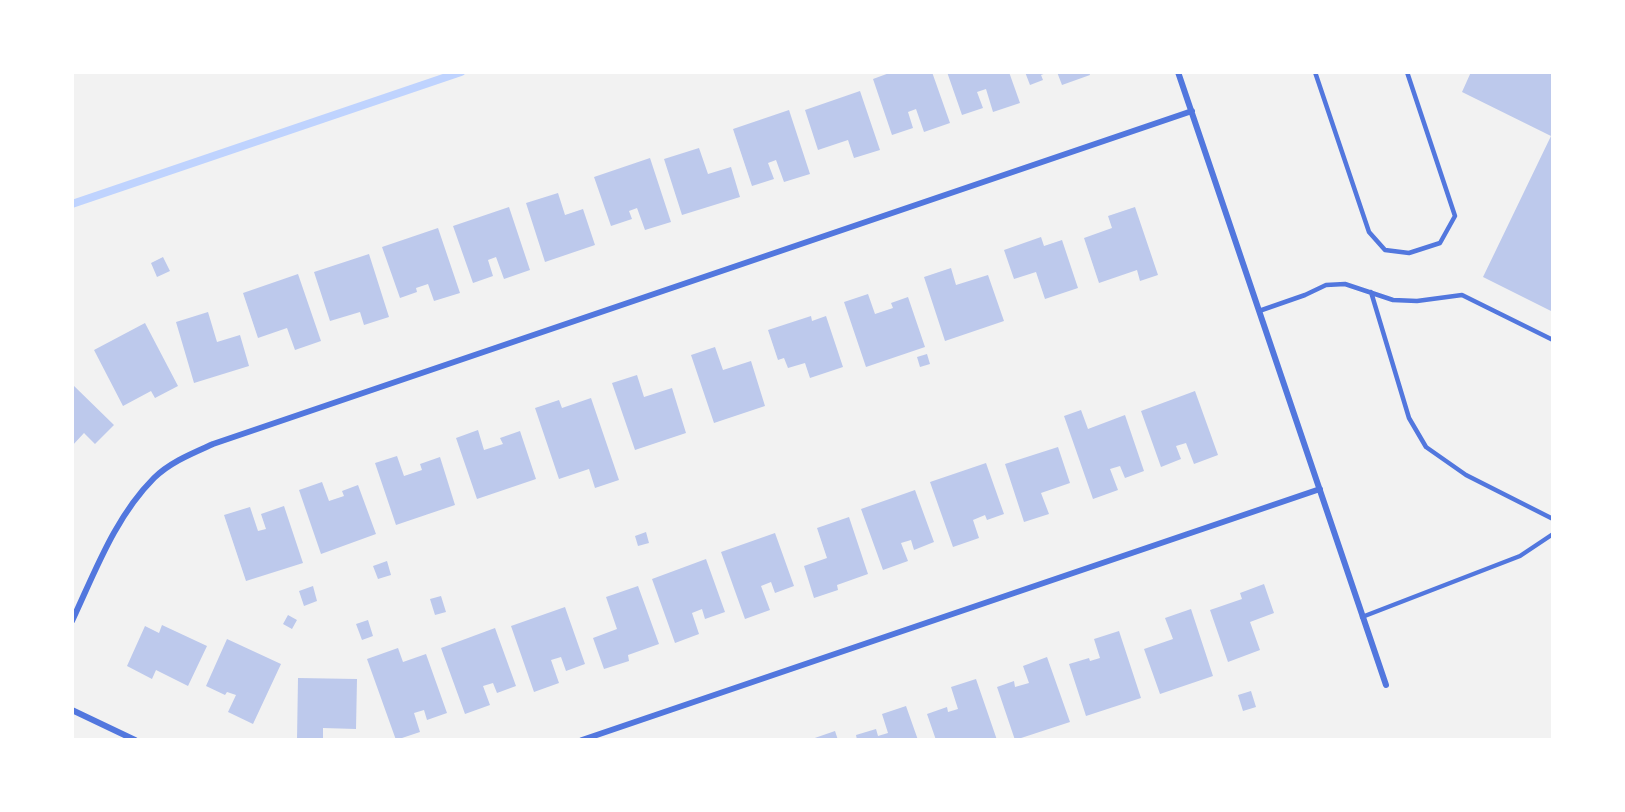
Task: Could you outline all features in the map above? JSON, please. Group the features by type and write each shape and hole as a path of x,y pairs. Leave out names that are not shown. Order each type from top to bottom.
{"street":[{"path":"1178,72 1386,685"},
{"path":"72,621 115,530 135,501 155,477 203,448 1192,111"},
{"path":"582,740 1320,489"},
{"path":"72,711 135,740"}],"lane":[{"path":"1316,72 1369,232 1385,249 1409,253 1440,243 1455,216 1407,72"},
{"path":"1259,311 1305,296 1326,285 1345,284 1393,300 1417,301 1462,295 1553,340"},
{"path":"1371,292 1409,418 1426,447 1466,475 1553,519"},
{"path":"1362,616 1520,556 1553,534"}],"building":[{"path":"892,72 932,72 950,123 924,132 916,109 908,112 913,128 892,135 873,79"},
{"path":"947,72 1009,72 1020,103 993,112 986,89 977,92 983,108 962,115"},
{"path":"1025,72 1049,72 1041,75 1043,80 1030,85"},
{"path":"1057,72 1089,72 1090,75 1062,85"},
{"path":"1471,72 1553,72 1553,312 1483,277 1551,136 1462,92"},
{"path":"860,91 880,150 854,158 848,140 818,150 805,110"},
{"path":"789,110 810,174 784,182 776,160 768,163 774,179 752,186 733,129"},
{"path":"699,148 708,174 731,167 740,197 682,215 664,159"},
{"path":"650,158 671,222 645,230 637,208 629,211 632,219 611,226 594,177"},
{"path":"558,193 565,215 583,209 595,245 545,262 526,203"},
{"path":"509,207 530,270 504,279 496,257 488,260 493,276 473,283 453,226"},
{"path":"1135,207 1158,275 1140,281 1137,270 1099,283 1084,238 1112,228 1108,216"},
{"path":"438,228 460,293 434,301 428,284 416,288 417,292 400,298 382,247"},
{"path":"1041,237 1044,246 1062,240 1078,288 1045,299 1036,272 1014,279 1004,250"},
{"path":"369,254 389,317 364,325 360,312 330,321 314,272"},
{"path":"163,257 170,271 157,277 151,263"},
{"path":"951,268 956,285 988,275 1004,321 945,341 924,277"},
{"path":"298,274 321,341 295,350 287,328 258,338 243,293"},
{"path":"868,294 875,314 893,308 891,303 908,297 925,347 866,367 844,302"},
{"path":"208,312 217,342 240,335 249,366 194,383 176,322"},
{"path":"811,316 812,321 826,316 843,367 810,378 805,363 788,368 784,358 778,360 768,330"},
{"path":"145,323 178,386 155,398 151,391 123,406 94,350"},
{"path":"715,347 723,370 751,361 765,406 714,423 691,355"},
{"path":"927,354 930,364 920,367 917,357"},
{"path":"637,375 644,397 672,388 686,433 635,450 612,383"},
{"path":"72,384 114,425 95,444 84,433 72,446"},
{"path":"1195,391 1218,455 1194,464 1186,443 1176,446 1181,459 1161,467 1141,411"},
{"path":"591,398 619,480 595,488 589,469 559,479 535,408 559,400 562,408"},
{"path":"1081,410 1088,429 1125,415 1144,471 1125,478 1120,466 1110,469 1118,490 1093,499 1064,416"},
{"path":"478,430 484,450 503,444 500,438 520,431 536,479 477,499 456,438"},
{"path":"1058,447 1070,483 1041,493 1049,514 1024,522 1005,464"},
{"path":"397,456 404,476 422,470 420,464 440,457 455,505 396,525 375,463"},
{"path":"986,463 1004,514 987,520 985,515 973,520 979,538 953,547 930,482"},
{"path":"322,482 329,501 344,496 342,491 358,485 376,534 321,554 299,490"},
{"path":"915,490 934,542 914,550 911,540 901,543 908,561 883,570 861,509"},
{"path":"284,506 303,563 246,581 224,515 250,507 258,531 266,529 261,514"},
{"path":"849,517 868,574 837,585 838,590 814,598 804,566 827,558 817,528"},
{"path":"646,532 649,543 638,546 635,536"},
{"path":"775,533 794,586 775,593 771,582 761,586 770,610 745,619 721,552"},
{"path":"706,559 725,612 705,619 702,609 692,613 699,634 675,643 652,579"},
{"path":"387,561 391,575 378,579 373,566"},
{"path":"1264,584 1274,613 1250,622 1260,650 1228,662 1210,610 1242,599 1240,593"},
{"path":"313,586 317,601 304,606 299,591"},
{"path":"638,586 659,644 628,655 629,661 604,669 593,638 617,629 606,597"},
{"path":"441,596 446,612 435,615 430,599"},
{"path":"565,607 585,664 566,671 561,657 551,660 559,683 534,692 511,626"},
{"path":"1191,609 1213,676 1160,694 1144,649 1173,639 1165,618"},
{"path":"288,615 297,620 292,629 283,624"},
{"path":"368,620 373,636 362,640 356,624"},
{"path":"162,625 207,646 188,686 156,670 152,679 127,666 145,626 159,633"},
{"path":"495,628 516,686 497,693 493,683 483,686 490,705 465,714 441,648"},
{"path":"1119,631 1141,698 1086,716 1069,664 1089,658 1090,661 1100,658 1094,639"},
{"path":"227,639 281,664 253,724 228,712 236,695 227,692 225,695 206,686"},
{"path":"398,648 403,662 426,654 447,713 427,720 424,710 414,713 420,732 396,740 367,659"},
{"path":"1047,657 1070,722 1015,740 997,687 1014,681 1015,687 1029,683 1023,666"},
{"path":"298,678 357,679 356,729 323,728 323,740 297,740"},
{"path":"976,679 997,740 936,740 927,714 947,707 948,712 958,709 951,687"},
{"path":"1251,691 1256,707 1243,711 1238,695"},
{"path":"906,706 918,740 857,740 856,735 876,729 878,736 888,733 882,714"},
{"path":"835,731 838,740 809,740"}],"waterway":[{"path":"72,204 461,72"}]}
